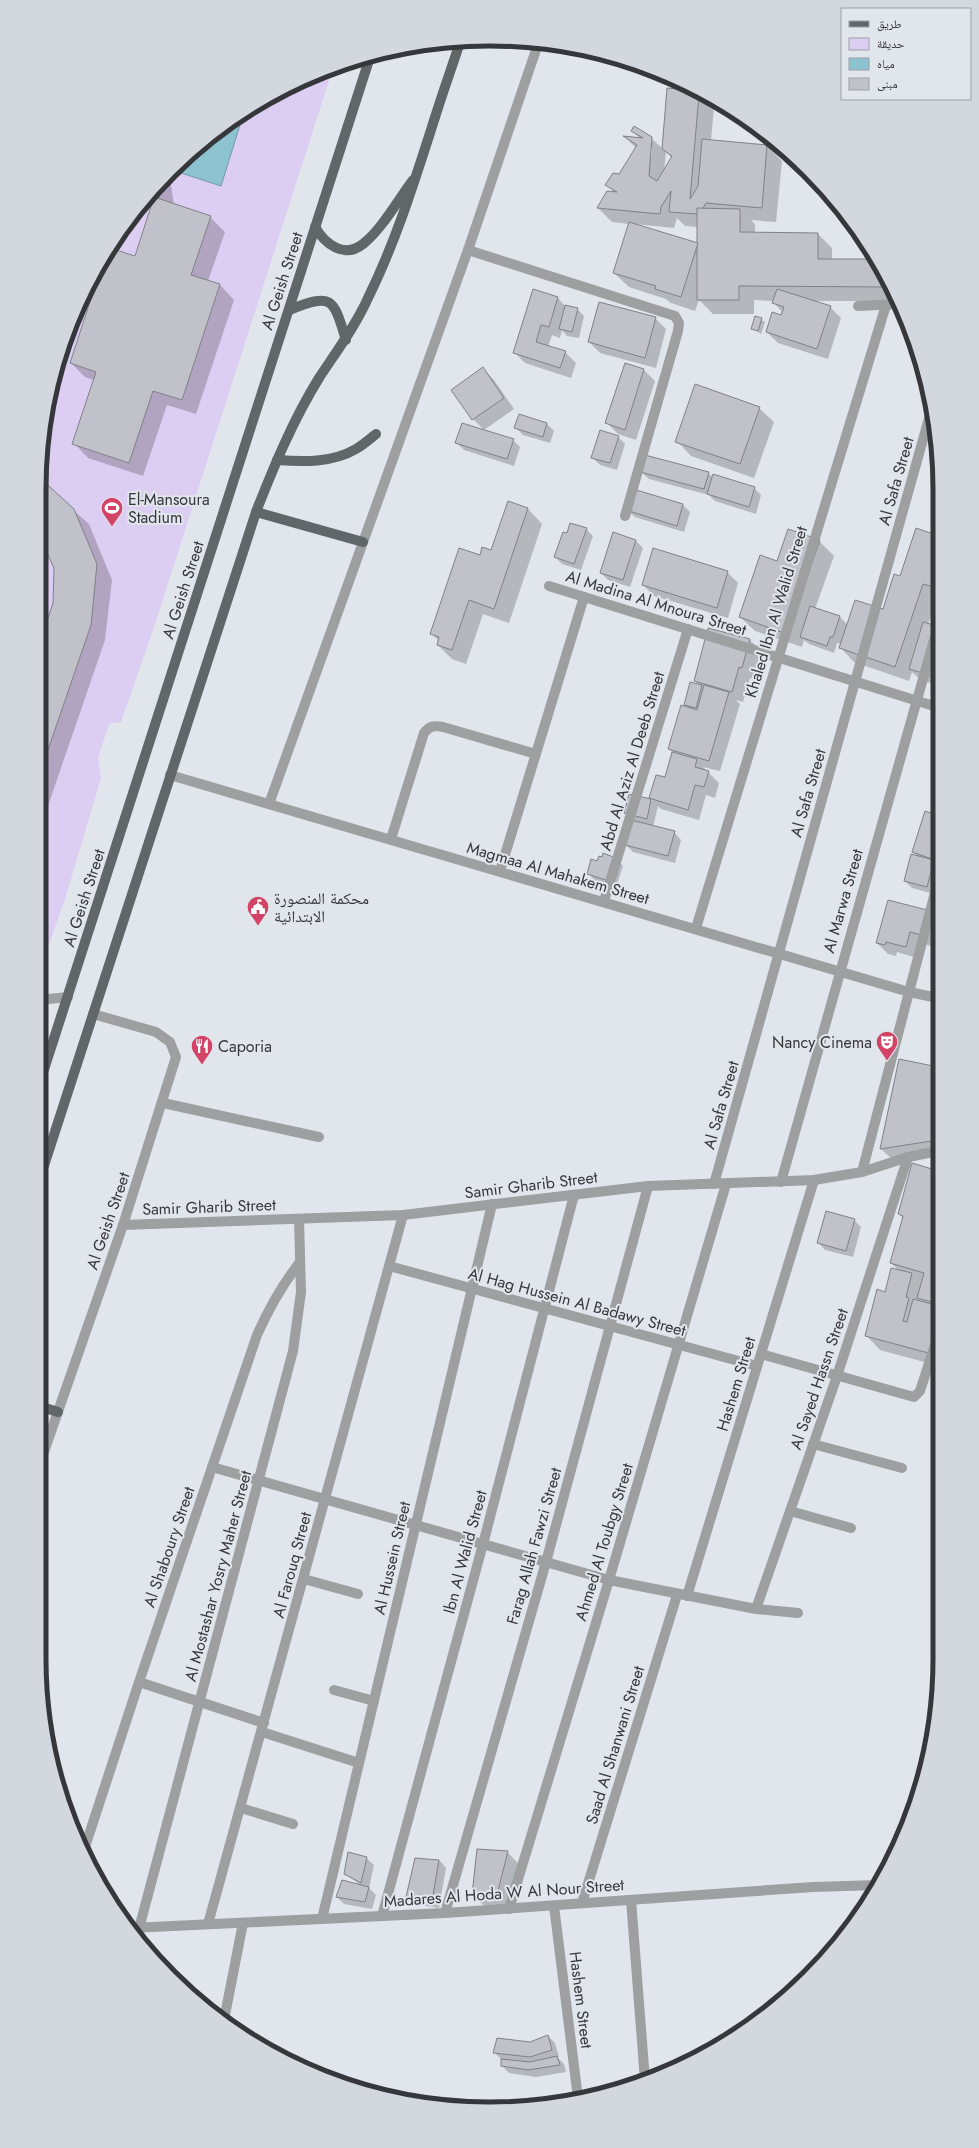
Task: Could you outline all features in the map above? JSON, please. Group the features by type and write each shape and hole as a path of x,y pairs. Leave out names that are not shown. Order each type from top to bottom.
{"main road":[{"path":"46,1159 256,512 277,460 296,419 319,378 346,340 368,300 387,259 418,174 458,47"},
{"name":"Al Geish Street","path":"46,1064 368,63"},
{"path":"316,227 322,240 334,248 348,250 362,245 372,235 418,174"},
{"path":"289,310 318,299 328,301 336,308 346,340"},
{"path":"277,460 304,462 330,459 356,449 376,434"},
{"path":"256,512 363,542"},
{"path":"46,1408 58,1412"}],"street":[{"path":"269,804 468,250 536,49"},
{"path":"468,250 675,316 679,323 678,331 625,516"},
{"path":"858,306 892,304"},
{"name":"Khaled Ibn Al Walid Street","path":"696,928 886,305"},
{"name":"Al Safa Street","path":"714,1184 928,423"},
{"name":"Al Madina Al Mnoura Street","path":"549,586 933,706"},
{"path":"500,871 584,597"},
{"name":"Abd Al Aziz Al Deeb Street","path":"604,901 688,629"},
{"name":"Al Marwa Street","path":"781,1182 839,971 933,643"},
{"path":"391,839 424,733 429,728 436,725 536,754"},
{"name":"Magmaa Al Mahakem Street","path":"170,775 696,928 909,992 933,997"},
{"path":"862,1172 933,901"},
{"path":"46,999 68,997"},
{"name":"Al Geish Street","path":"46,1446 123,1226 163,1103 176,1057 170,1042 156,1032 93,1014"},
{"path":"163,1103 320,1137"},
{"name":"Samir Gharib Street","path":"123,1226 403,1215 648,1186 814,1180 862,1172 933,1152"},
{"name":"Al Sayed Hassn Street","path":"756,1608 837,1376 908,1158"},
{"name":"Hashem Street","path":"682,1596 761,1354 814,1180"},
{"name":"Ahmed Al Toubgy Street","path":"509,1909 609,1580 726,1184"},
{"name":"Farag Allah Fawzi Street","path":"445,1913 546,1562 648,1186"},
{"name":"Ibn Al Walid Street","path":"382,1916 483,1544 574,1195"},
{"name":"Al Hussein Street","path":"322,1919 492,1204"},
{"name":"Al Farouq Street","path":"208,1924 403,1215"},
{"name":"Al Mostashar Yosry Maher Street","path":"136,1926 200,1702 294,1351 301,1292 299,1219"},
{"name":"Al Shaboury Street","path":"86,1843 139,1682 257,1336 268,1309 283,1284 300,1262"},
{"name":"Al Hag Hussein Al Badawy Street","path":"389,1266 757,1366"},
{"path":"761,1354 914,1397 918,1395 920,1391 933,1351"},
{"path":"813,1444 902,1468"},
{"path":"212,1467 609,1580 682,1596 798,1613"},
{"path":"790,1511 851,1528"},
{"path":"304,1579 358,1594"},
{"name":"Saad Al Shanwani Street","path":"582,1903 682,1596"},
{"path":"139,1682 200,1702 263,1728 359,1763"},
{"path":"334,1690 374,1701"},
{"path":"241,1808 293,1824"},
{"name":"Madares Al Hoda W Al Nour Street","path":"139,1930 208,1924 445,1913 813,1887 871,1885"},
{"path":"631,1900 644,2073"},
{"name":"Hashem Street","path":"554,1906 577,2093"},
{"path":"225,2014 243,1923"}],"green space":[{"name":"El-Mansoura Stadium","path":"330,76 154,627 121,722 109,724 98,758 101,778 65,899 46,953 47,460 55,403 61,375 70,347 80,320 105,268 138,220 156,197 176,176 197,156 243,121 268,105 293,92"}],"water":[{"path":"241,123 221,186 180,173 197,156"}],"building":[{"path":"667,88 679,89 699,99 690,199 698,186 702,139 767,145 762,208 706,203 698,217 698,214 669,212 671,191 661,207 660,214 597,208 607,191 617,192 605,185 613,173 619,174 637,145 623,136 643,138 631,131 634,126 652,137 649,176 657,181 672,156 662,149"},
{"path":"156,198 211,216 191,275 220,284 182,400 153,391 129,463 72,444 96,372 70,363 94,288 105,268 116,250 135,256 153,201"},
{"path":"697,208 740,209 740,232 818,233 818,259 868,259 884,287 739,286 739,300 697,300"},
{"path":"629,222 698,243 681,297 655,289 656,286 613,273"},
{"path":"533,289 558,297 549,327 541,325 536,342 566,351 560,368 513,353"},
{"path":"777,289 831,306 817,349 766,332 772,312 781,315 784,307 772,303"},
{"path":"599,302 656,317 645,358 588,342"},
{"path":"565,305 578,308 572,332 559,329"},
{"path":"755,316 762,318 758,331 751,329"},
{"path":"625,363 644,369 625,430 605,423"},
{"path":"483,367 504,398 472,420 451,390"},
{"path":"695,384 760,407 740,464 675,442"},
{"path":"519,414 547,423 543,437 514,428"},
{"path":"462,423 514,439 507,459 455,443"},
{"path":"600,430 619,436 610,463 591,458"},
{"path":"645,455 709,472 704,489 640,472"},
{"path":"713,474 755,487 749,507 707,494"},
{"path":"46,484 74,509 97,564 91,625 46,756 46,624 53,603 54,568 46,551"},
{"path":"633,489 683,504 677,526 626,510"},
{"path":"508,501 528,508 494,609 469,600 452,650 437,645 439,637 430,634 459,548 480,555 482,547 491,550"},
{"path":"570,523 587,528 574,564 554,557 563,532 567,533"},
{"path":"916,528 933,534 933,587 923,584 895,667 839,648 855,600 883,609 894,574 900,576"},
{"path":"788,529 820,540 787,634 739,617 760,555 777,561"},
{"path":"613,532 636,540 623,580 600,573"},
{"path":"653,548 728,571 717,608 642,585"},
{"path":"810,606 840,616 833,637 830,637 827,646 800,637"},
{"path":"923,622 933,625 933,676 909,669"},
{"path":"708,628 750,639 742,668 739,667 732,692 694,681"},
{"path":"690,682 702,685 696,708 684,705"},
{"path":"704,685 729,692 709,761 668,749 681,705 697,710"},
{"path":"672,752 697,759 695,767 709,771 704,787 695,785 688,810 649,798 656,775 665,777"},
{"path":"629,794 651,799 647,819 624,813"},
{"path":"925,811 933,814 933,859 912,852"},
{"path":"631,820 675,831 668,856 625,845"},
{"path":"603,853 616,858 609,881 587,874 591,859 597,861 599,856 602,857"},
{"path":"911,854 933,860 927,887 904,881"},
{"path":"888,900 927,910 921,935 910,932 906,947 886,942 885,945 876,943"},
{"path":"899,1059 933,1066 933,1141 880,1149"},
{"path":"912,1163 932,1169 933,1167 933,1302 917,1298 924,1273 890,1263 903,1216 898,1214"},
{"path":"826,1211 855,1219 846,1251 817,1243"},
{"path":"891,1268 912,1273 906,1297 909,1298 903,1321 907,1322 913,1299 933,1304 933,1354 865,1336 877,1289 885,1292"},
{"path":"477,1849 508,1851 497,1895 472,1895"},
{"path":"348,1852 367,1857 361,1883 344,1874"},
{"path":"415,1858 439,1860 432,1901 406,1897"},
{"path":"342,1880 369,1887 365,1902 336,1897"},
{"path":"548,2035 552,2050 530,2057 493,2053 497,2038 530,2042"},
{"path":"557,2056 560,2065 528,2070 501,2066 501,2059 530,2062"}],"place":[{"name":"El-Mansoura Stadium","path":"112,528"},
{"name":"محكمة المنصورة الابتدائية","path":"258,926"},
{"name":"Nancy Cinema","path":"887,1062"},
{"name":"Caporia","path":"202,1066"}]}
